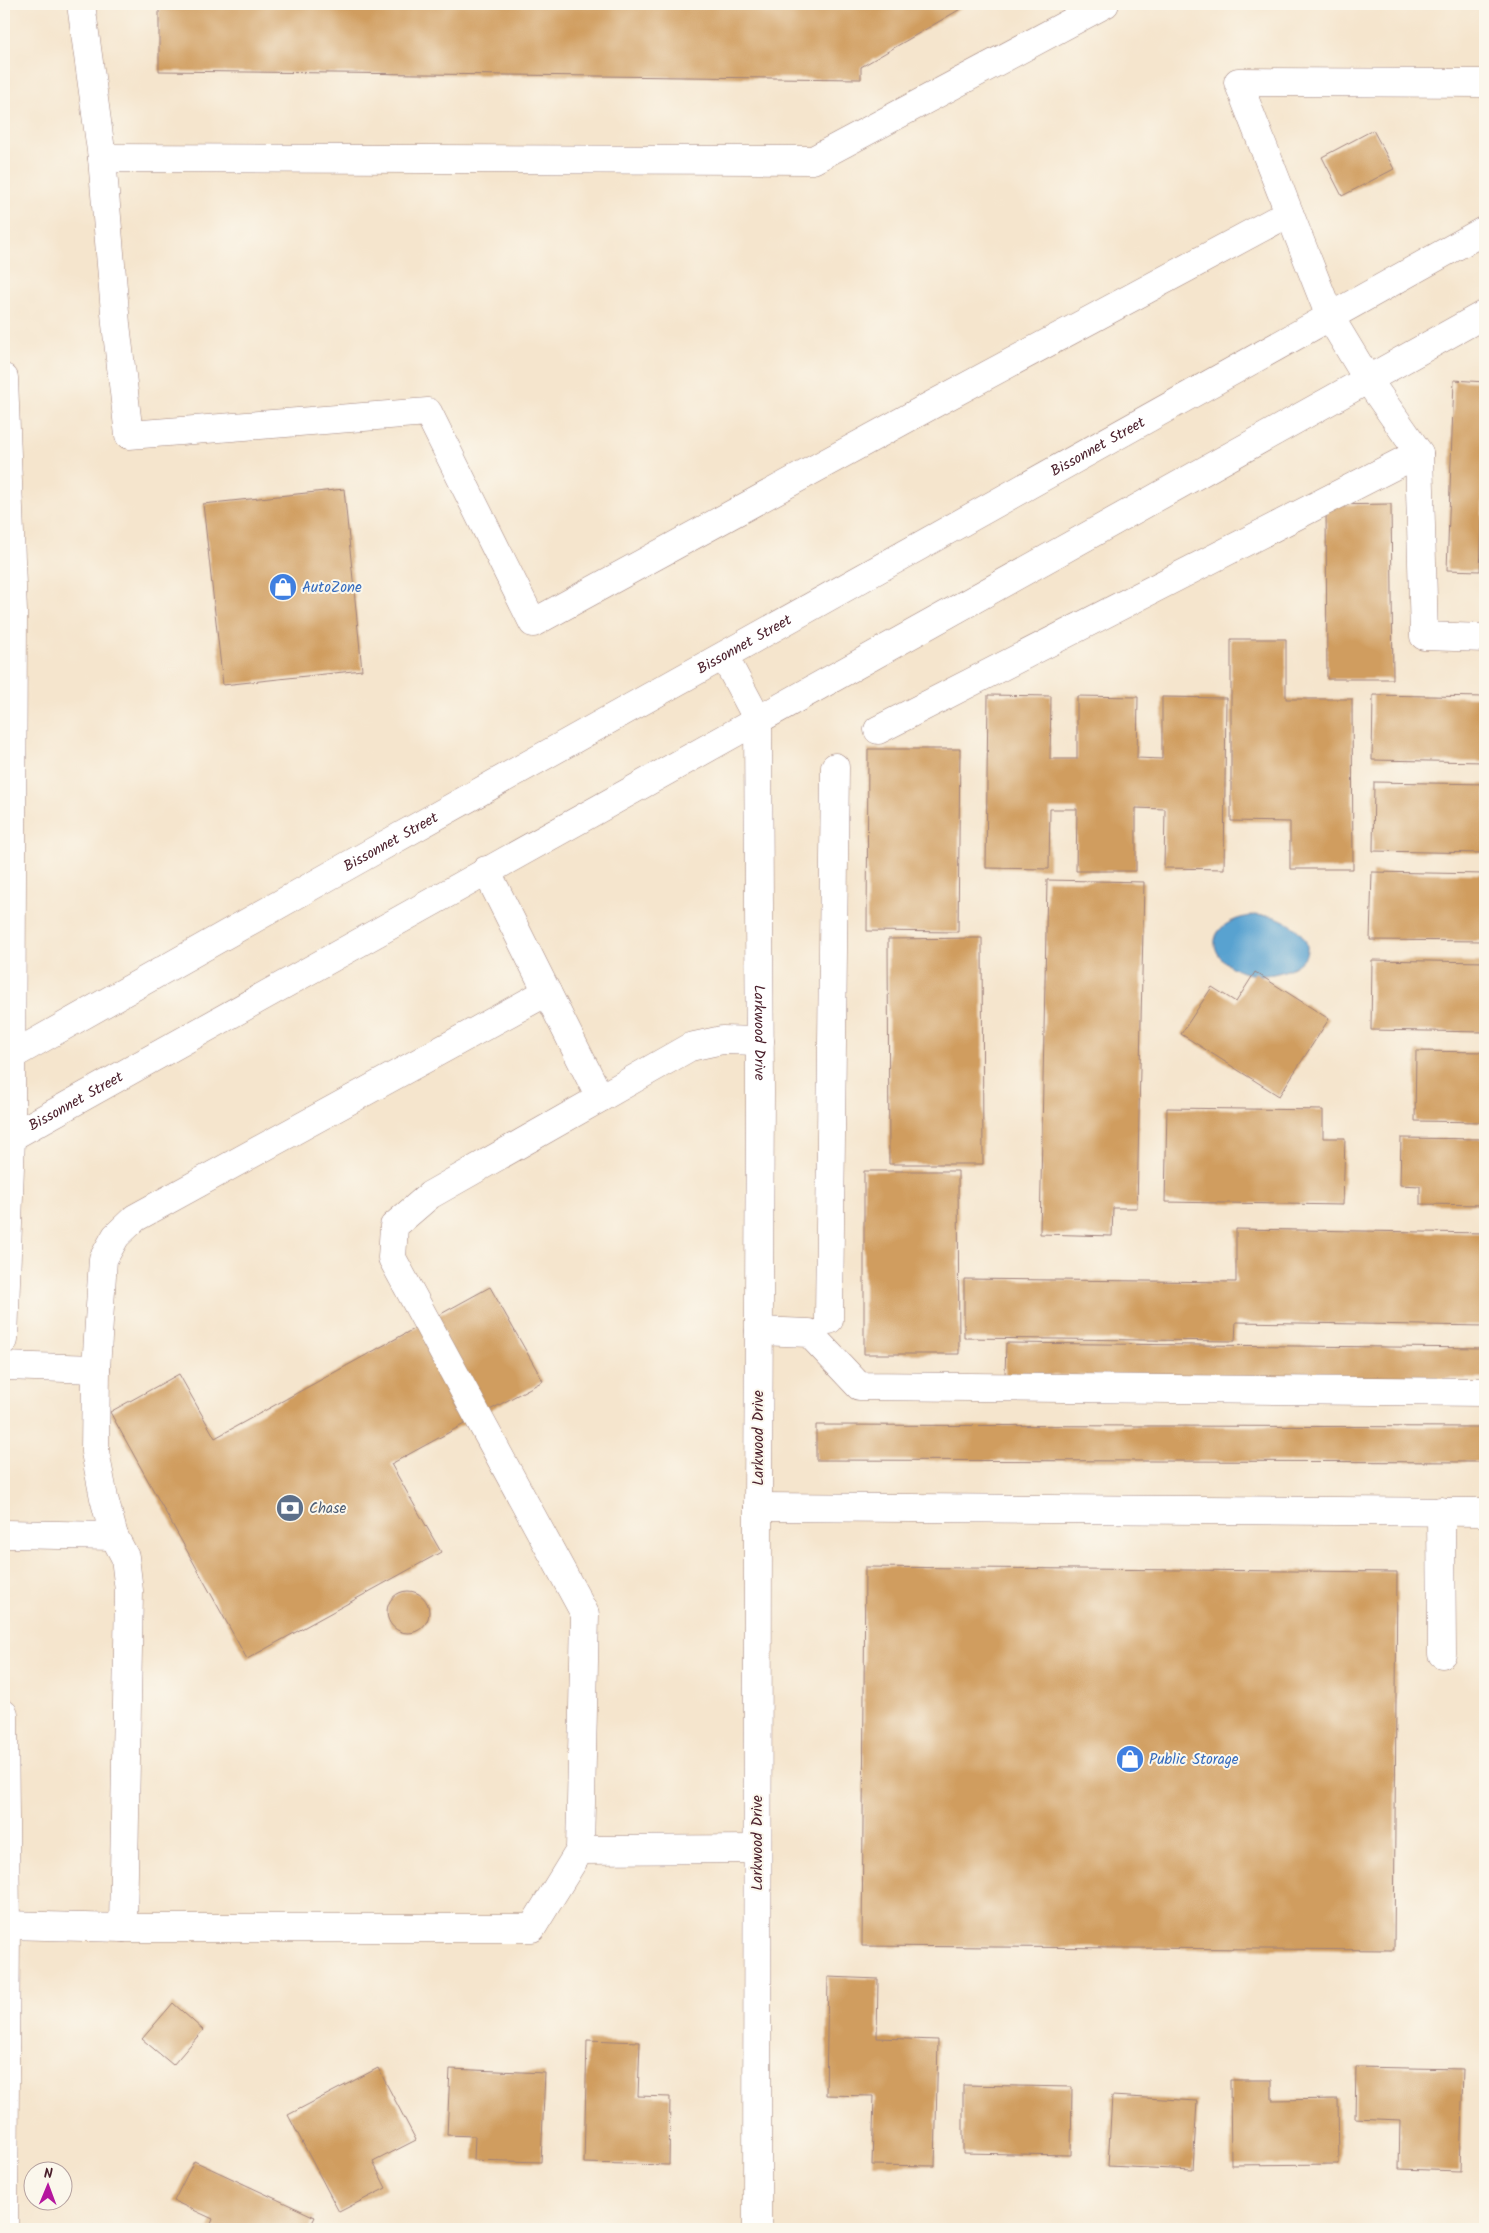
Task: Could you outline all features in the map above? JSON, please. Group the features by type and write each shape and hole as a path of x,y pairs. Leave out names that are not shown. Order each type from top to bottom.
{"main road":[{"path":"81,4 102,158 116,324 129,435 428,412 533,623 937,402 1289,213"},
{"path":"102,158 813,160 1105,4"},
{"path":"1485,83 1238,82 1330,317 1368,380 1419,452 1424,636 1485,638"},
{"name":"Bissonnet Street","path":"7,1058 1485,230"},
{"name":"Bissonnet Street","path":"7,1139 1485,314"},
{"path":"4,378 14,612 4,1340"},
{"path":"878,730 1419,452"},
{"name":"Larkwood Drive","path":"724,656 758,720 760,1041 757,2229"},
{"path":"829,1320 835,767"},
{"path":"486,870 600,1098"},
{"path":"123,1928 129,1591 124,1557 114,1536 95,1452 96,1369 103,1259 116,1236 135,1218 547,992"},
{"path":"5,1925 123,1928 532,1928 580,1850 585,1614 392,1258 394,1226 430,1195 690,1047 722,1040 760,1041"},
{"path":"759,1331 808,1333 859,1386 1485,1392"},
{"path":"4,1366 96,1369"},
{"path":"758,1507 1485,1512"},
{"path":"1441,1511 1442,1654"},
{"path":"4,1534 114,1536"},
{"path":"4,1714 4,2229"},
{"path":"580,1850 757,1849"}],"water":[{"path":"1255,915 1278,918 1296,929 1306,942 1307,950 1305,957 1298,964 1287,970 1265,975 1246,973 1230,966 1219,956 1215,944 1218,932 1231,922"}],"building":[{"path":"159,4 969,4 861,67 861,79 159,71"},
{"path":"1373,130 1394,169 1342,196 1322,157"},
{"path":"1454,380 1485,382 1485,445 1480,571 1447,570"},
{"name":"AutoZone","path":"344,489 362,670 223,685 203,504"},
{"path":"1391,504 1393,679 1327,679 1326,505"},
{"path":"1231,639 1286,639 1286,699 1352,699 1353,869 1290,869 1290,822 1231,821"},
{"path":"988,695 1051,696 1050,759 1077,759 1077,696 1138,697 1137,758 1162,759 1162,697 1226,698 1224,869 1164,868 1165,809 1136,808 1136,871 1076,871 1077,809 1050,809 1049,869 986,868"},
{"path":"1373,695 1485,697 1485,762 1372,760"},
{"path":"868,749 960,749 958,932 867,931"},
{"path":"1374,782 1485,784 1485,853 1373,851"},
{"path":"1372,872 1485,874 1485,941 1370,940"},
{"path":"1047,880 1144,882 1137,1208 1113,1208 1112,1236 1040,1234"},
{"path":"982,938 983,1164 889,1164 888,939"},
{"path":"1372,960 1485,962 1485,1032 1371,1030"},
{"path":"1255,972 1329,1019 1279,1096 1181,1034 1212,987 1236,1002"},
{"path":"1416,1051 1485,1052 1485,1122 1415,1121"},
{"path":"1167,1108 1323,1110 1323,1138 1345,1138 1343,1205 1165,1202"},
{"path":"1401,1138 1485,1139 1485,1205 1420,1204 1420,1186 1400,1185"},
{"path":"864,1171 958,1171 959,1354 864,1354"},
{"path":"1236,1229 1485,1233 1485,1326 1236,1322 1235,1341 964,1338 964,1279 1236,1282"},
{"name":"Chase","path":"490,1287 543,1381 391,1464 441,1552 247,1659 110,1412 179,1374 215,1438"},
{"path":"1006,1343 1485,1348 1485,1379 1005,1375"},
{"path":"816,1425 1485,1427 1485,1462 816,1460"},
{"name":"Public Storage","path":"865,1567 1397,1572 1394,1950 862,1946"},
{"path":"408,1591 423,1597 429,1612 423,1627 408,1633 393,1627 387,1612 393,1597"},
{"path":"828,1977 878,1979 877,2038 938,2040 935,2166 872,2165 874,2096 826,2095"},
{"path":"173,2003 203,2030 173,2065 142,2039"},
{"path":"587,2040 640,2042 638,2096 670,2097 669,2165 584,2163"},
{"path":"1356,2067 1463,2069 1460,2171 1399,2169 1400,2120 1355,2118"},
{"path":"378,2068 416,2140 373,2162 386,2188 339,2212 288,2115"},
{"path":"450,2069 545,2073 541,2162 474,2160 475,2136 447,2135"},
{"path":"1230,2080 1272,2080 1272,2100 1338,2099 1339,2164 1231,2165"},
{"path":"963,2085 1072,2087 1071,2155 963,2153"},
{"path":"1112,2096 1197,2101 1193,2170 1108,2166"},
{"path":"194,2161 315,2217 309,2229 209,2229 213,2219 174,2201"}],"place":[{"name":"AutoZone","path":"283,587"},
{"name":"Chase","path":"290,1508"},
{"name":"Public Storage","path":"1130,1759"}]}
